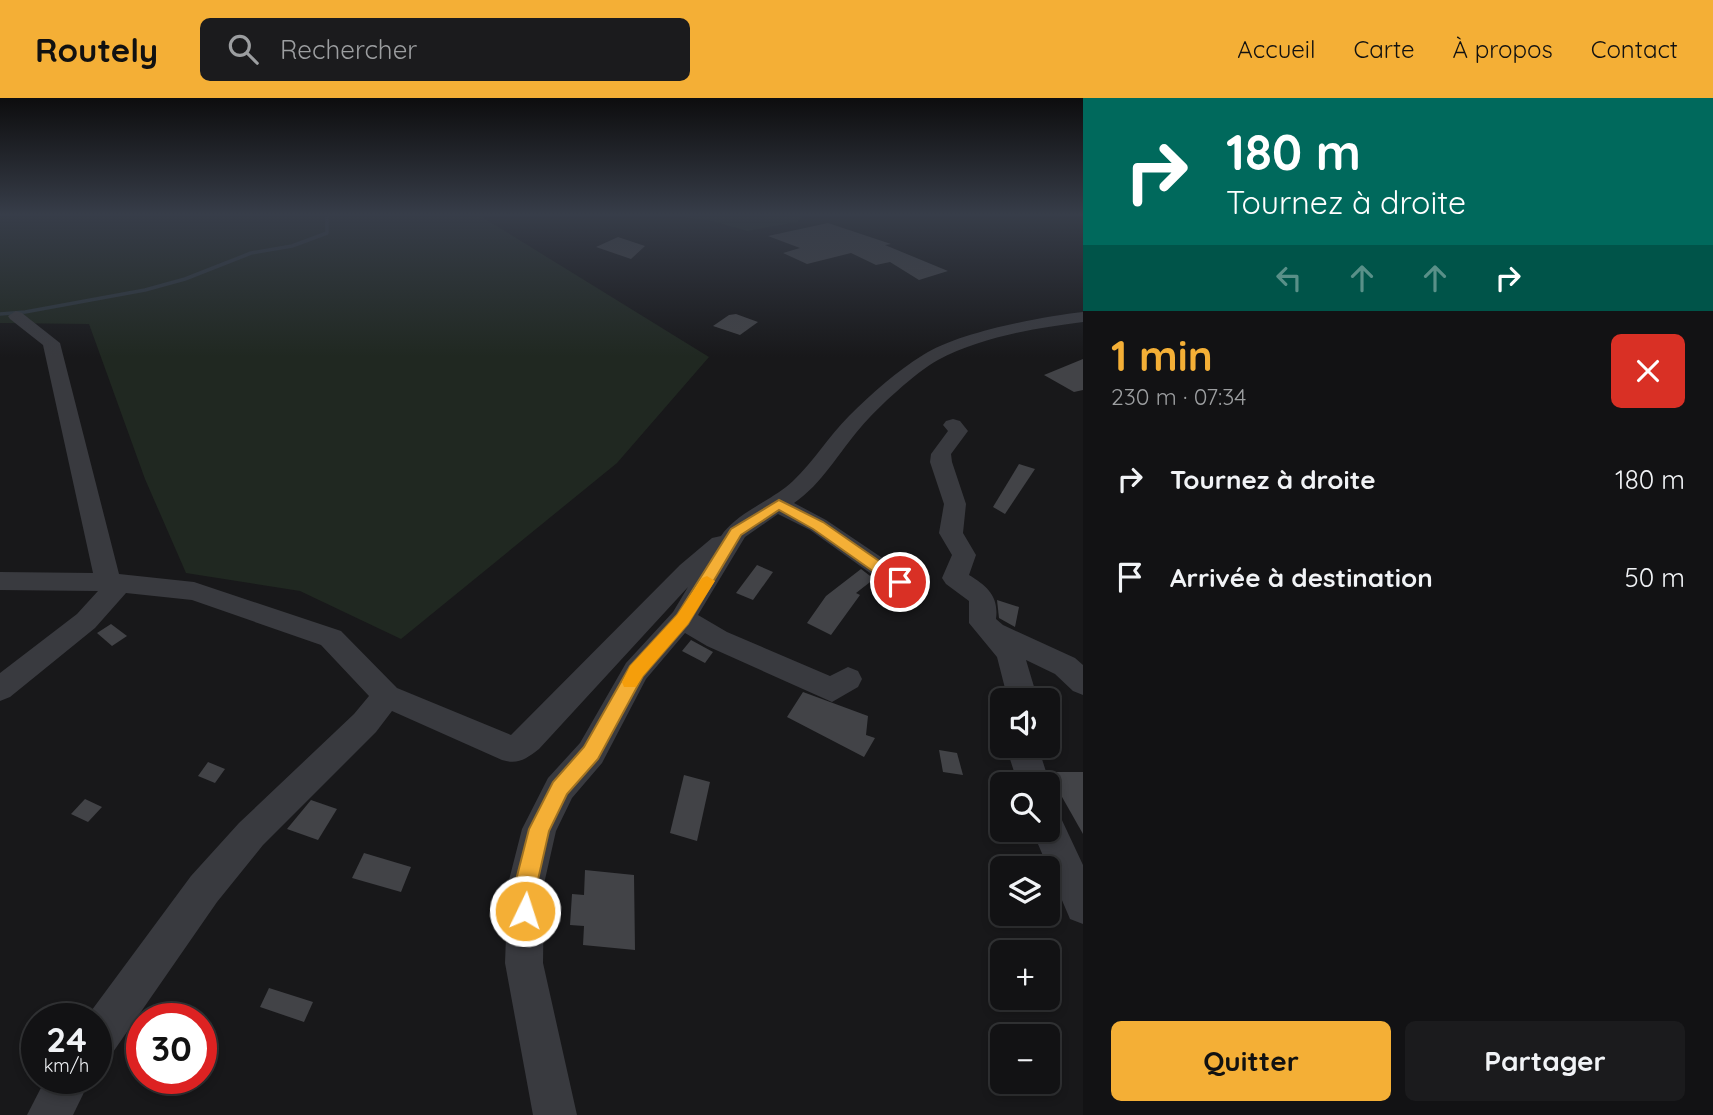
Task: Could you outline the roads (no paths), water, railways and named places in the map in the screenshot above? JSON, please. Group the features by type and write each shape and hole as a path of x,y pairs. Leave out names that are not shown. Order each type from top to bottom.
{"street":[{"path":"16,316 51,343 114,583"},
{"path":"0,581 114,583 194,591 331,638 387,696 513,750 528,740 689,571 736,532 779,505 813,474 855,421 931,357 978,339 1042,322 1083,317"},
{"path":"953,425 958,431 941,454 941,462 955,504 951,533 964,555 955,578 982,595 986,605 982,623 998,634 1065,666 1083,683"},
{"path":"779,505 818,526 900,582"},
{"path":"555,1115 524,963 526,884 539,829 560,788 591,753 636,671 682,619 736,532"},
{"path":"0,690 86,621 114,583"},
{"path":"682,619 717,639 832,690 848,679"},
{"path":"998,634 1012,654 1020,688"},
{"path":"112,1018 204,889 251,834 365,723 387,696"},
{"path":"1054,842 1083,906"},
{"path":"49,1115 61,1094"}],"waterway":[{"path":"0,314 25,312 145,290 185,279 227,262"}]}
